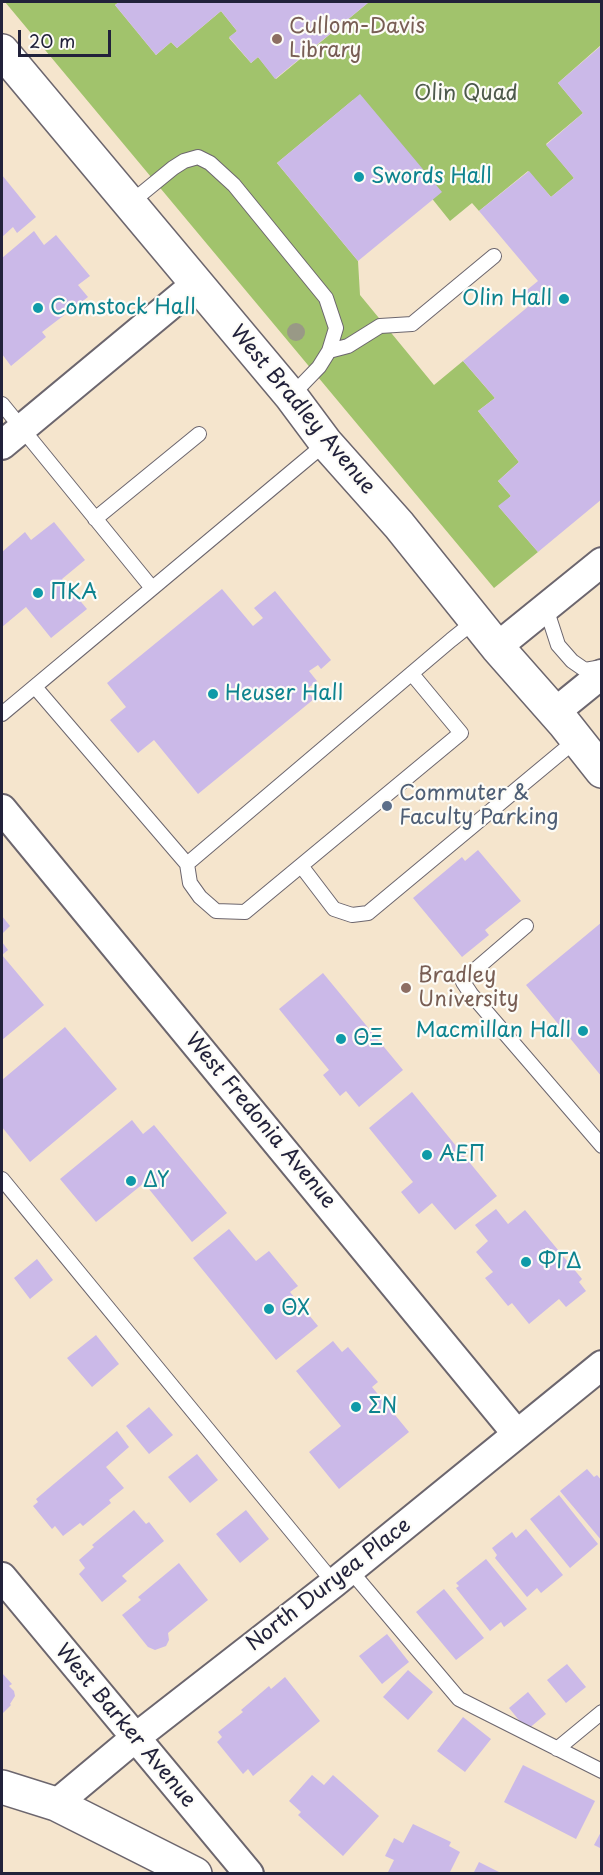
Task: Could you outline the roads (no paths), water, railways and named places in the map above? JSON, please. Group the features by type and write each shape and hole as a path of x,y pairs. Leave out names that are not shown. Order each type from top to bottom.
{"street":[{"name":"West Bradley Avenue","path":"2,51 602,771"},
{"path":"12,437 197,283"},
{"path":"497,647 602,562"},
{"path":"554,713 602,674"},
{"name":"West Fredonia Avenue","path":"2,809 517,1434"},
{"name":"North Duryea Place","path":"56,1804 135,1738 342,1577 602,1365"},
{"name":"West Barker Avenue","path":"2,1577 249,1874"},
{"path":"2,1787 56,1804 195,1874"}],"lane":[{"path":"129,205 184,161 198,157 210,163 234,185 326,298 336,328 329,351 319,367 291,396"},
{"path":"329,351 348,346 380,326 412,324 494,256"},
{"path":"2,404 12,437 95,519 152,588"},
{"path":"95,519 198,434"},
{"path":"2,714 326,442"},
{"path":"546,608 558,645 572,661 585,670 602,667"},
{"path":"187,864 476,620"},
{"path":"35,687 187,864 190,882 200,897 216,911 245,912 461,733 412,674"},
{"path":"302,867 334,909 352,915 368,913 576,740"},
{"path":"526,926 463,982 602,1146"},
{"path":"2,1179 342,1577 459,1699 602,1771"},
{"path":"556,1749 602,1712"}],"place":[{"name":"Cullom-Davis Library","path":"277,39"},
{"name":"Swords Hall","path":"359,177"},
{"name":"Olin Hall","path":"564,299"},
{"name":"Comstock Hall","path":"38,308"},
{"name":"ΠΚΑ","path":"38,593"},
{"name":"Heuser Hall","path":"213,694"},
{"name":"Commuter & Faculty Parking","path":"387,806"},
{"name":"Bradley University","path":"406,988"},
{"name":"Macmillan Hall","path":"583,1031"},
{"name":"ΘΞ","path":"341,1039"},
{"name":"ΑΕΠ","path":"427,1155"},
{"name":"ΔΥ","path":"131,1181"},
{"name":"ΦΓΔ","path":"526,1262"},
{"name":"ΘΧ","path":"269,1309"},
{"name":"ΣΝ","path":"356,1407"}],"park label":[{"name":"Olin Quad","path":"466,94"}]}
